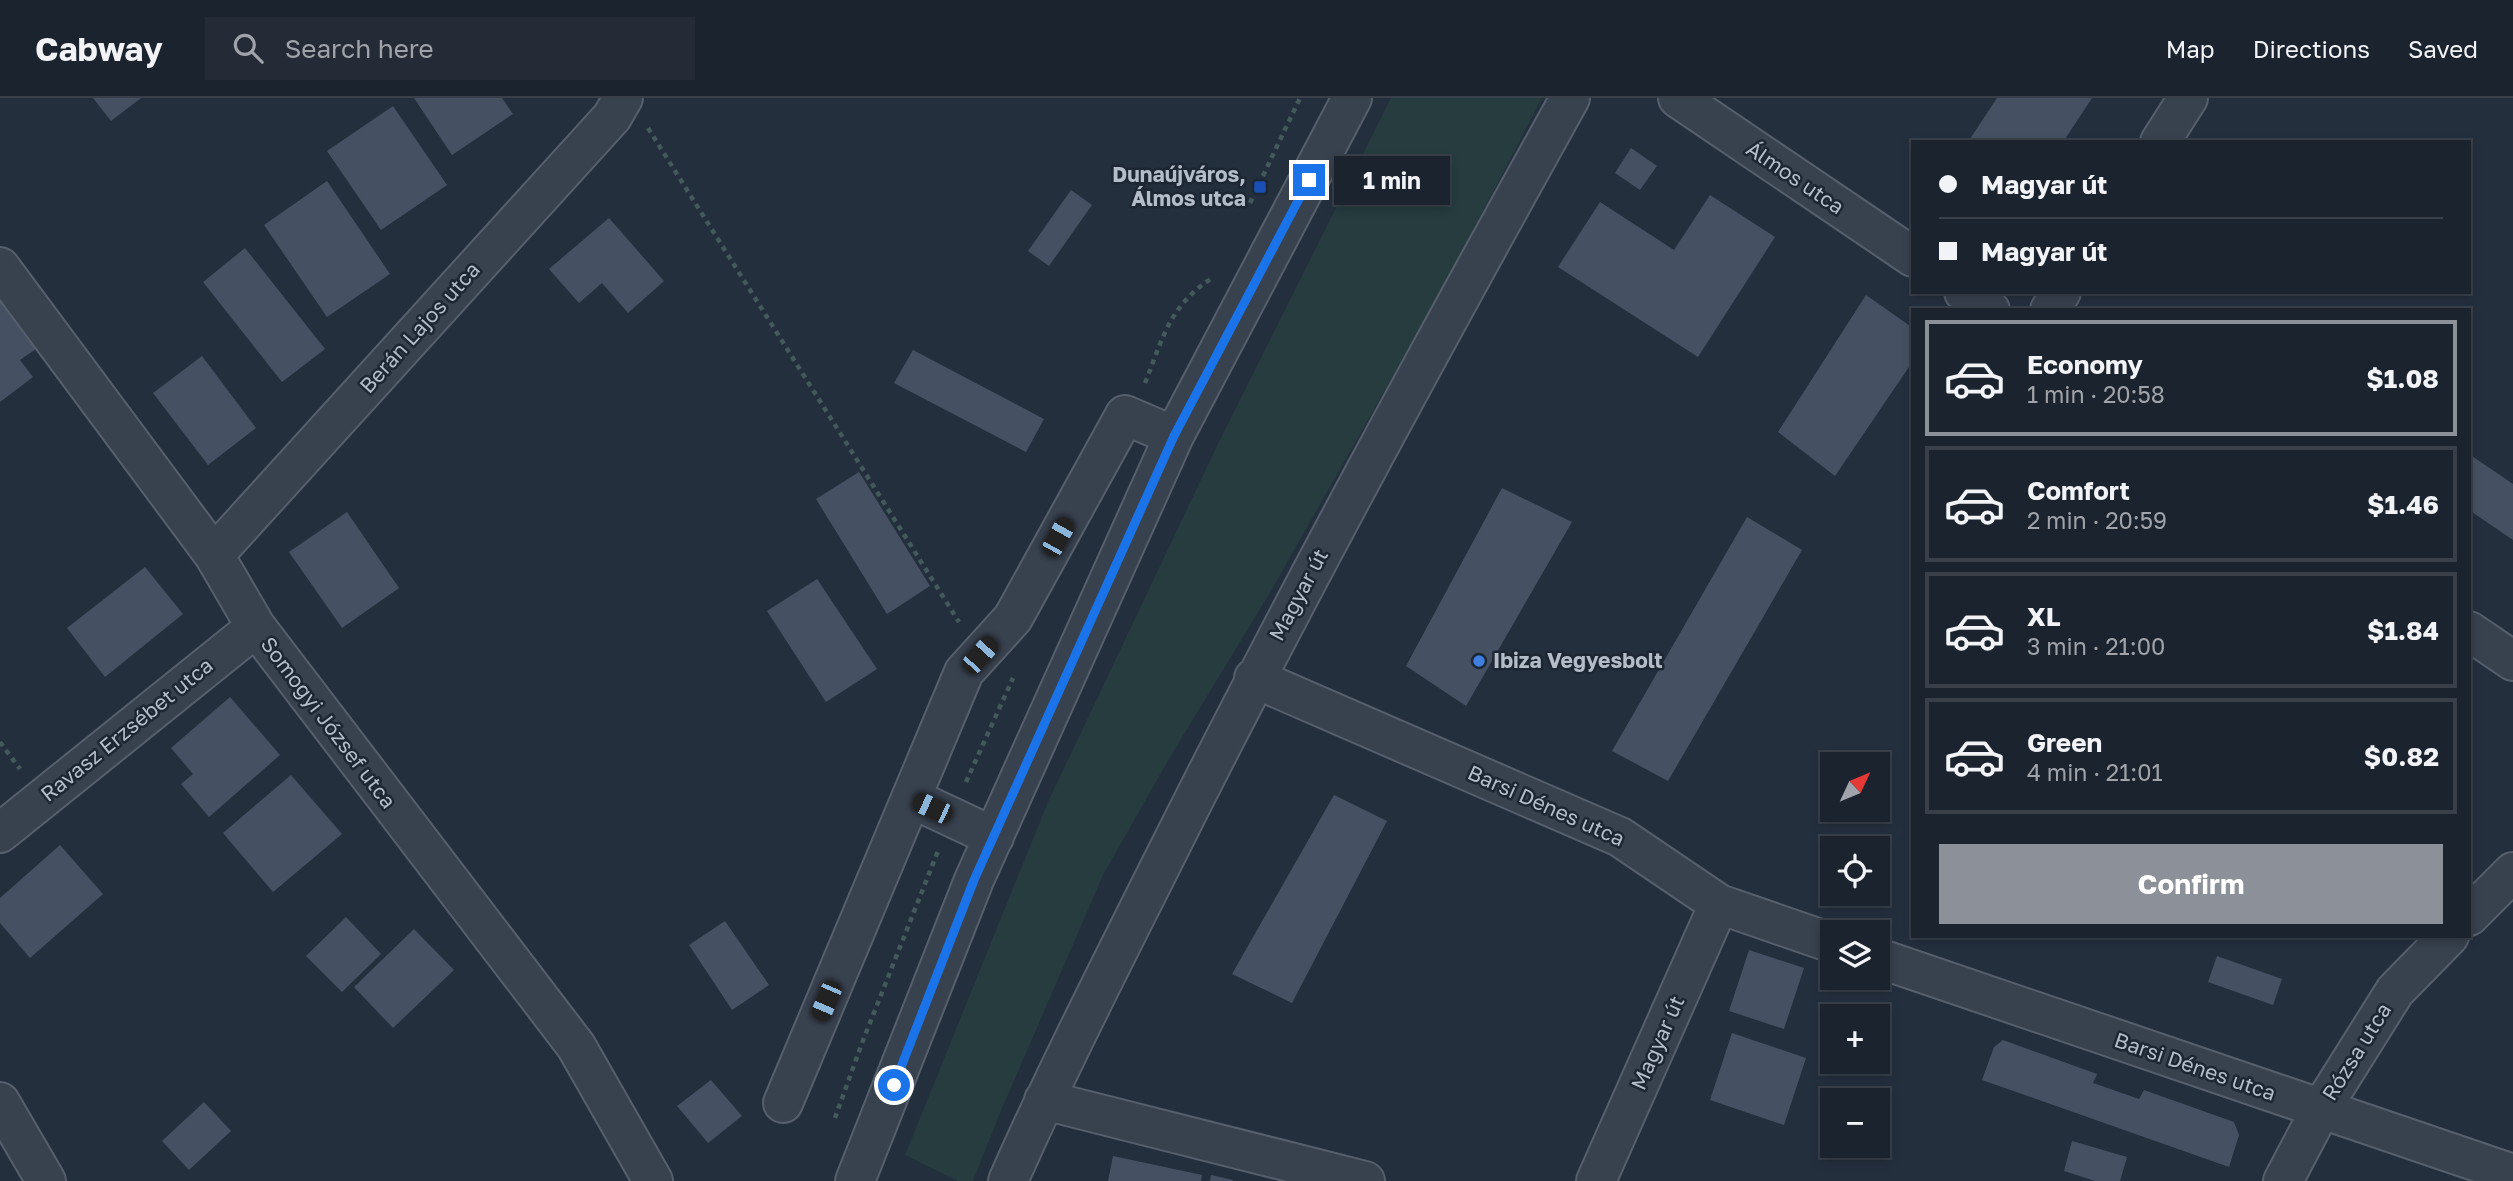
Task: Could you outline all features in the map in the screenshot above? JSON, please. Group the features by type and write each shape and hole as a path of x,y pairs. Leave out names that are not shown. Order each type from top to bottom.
{"street":[{"path":"855,1181 974,880 1174,436 1352,98"},
{"name":"Magyar út","path":"1008,1181 1044,1100 1254,678 1570,98"},
{"name":"Álmos utca","path":"1678,98 1911,256"},
{"path":"2161,140 2188,98"},
{"name":"Berán Lajos utca","path":"214,555 612,117 634,110"},
{"name":"Somogyi József utca","path":"0,267 214,555 256,627 576,1046 653,1181"},
{"path":"1967,294 1987,308"},
{"path":"783,1103 964,672 1013,618 1125,415 1174,436"},
{"name":"Ravasz Erzsébet utca","path":"0,834 256,627"},
{"path":"2471,632 2513,660"},
{"name":"Barsi Dénes utca","path":"1254,678 1620,836 1719,904 1820,939"},
{"path":"911,798 994,836"},
{"path":"2471,914 2513,872"},
{"name":"Magyar út","path":"1596,1181 1719,904"},
{"name":"Rózsa utca","path":"2283,1181 2320,1109 2395,991 2447,938"},
{"name":"Barsi Dénes utca","path":"1890,962 2513,1174"},
{"path":"1044,1100 1365,1181"},
{"path":"0,1102 46,1181"}],"path":[{"path":"1248,209 1300,98"},
{"path":"634,110 980,655"},
{"path":"1131,417 1173,314 1192,291 1217,274"}],"green space":[{"path":"1391,98 1542,98 1439,295 1268,596 1170,757 1104,873 973,1181 958,1181 905,1155 1048,802 1217,446"}],"building":[{"path":"93,98 141,98 111,121"},
{"path":"414,98 502,98 513,114 452,155"},
{"path":"1997,98 2092,98 2064,140 1969,140"},
{"path":"393,106 447,185 381,230 327,151"},
{"path":"1631,148 1657,166 1640,190 1615,173"},
{"path":"327,181 390,274 327,317 264,225"},
{"path":"1071,190 1092,205 1049,266 1028,251"},
{"path":"1710,195 1775,237 1698,357 1558,267 1600,202 1674,250"},
{"path":"609,218 664,281 628,313 602,283 579,303 549,269"},
{"path":"245,248 325,349 282,382 203,282"},
{"path":"1866,295 1911,327 1911,364 1835,476 1778,432"},
{"path":"0,301 36,349 20,360 33,377 0,402"},
{"path":"913,350 1044,419 1026,452 894,383"},
{"path":"202,356 256,428 208,465 153,393"},
{"path":"2471,455 2513,484 2513,540 2471,511"},
{"path":"859,472 930,586 887,614 816,499"},
{"path":"1502,488 1572,522 1466,706 1406,666"},
{"path":"347,512 399,588 342,628 289,552"},
{"path":"1747,517 1802,550 1668,781 1612,751"},
{"path":"145,567 183,614 105,677 67,628"},
{"path":"817,579 877,669 826,702 767,611"},
{"path":"230,697 280,755 209,817 181,784 193,774 171,748"},
{"path":"291,775 342,834 273,892 223,833"},
{"path":"1334,795 1387,821 1292,1003 1232,974"},
{"path":"60,845 103,894 30,958 0,923 0,898"},
{"path":"346,917 381,954 342,992 306,956"},
{"path":"725,921 769,985 732,1010 689,945"},
{"path":"414,929 454,970 393,1028 354,987"},
{"path":"1749,950 1804,968 1784,1029 1729,1011"},
{"path":"2217,956 2282,979 2273,1005 2208,982"},
{"path":"1732,1033 1806,1058 1784,1125 1710,1100"},
{"path":"2003,1040 2097,1074 2093,1083 2139,1099 2144,1090 2234,1122 2239,1135 2229,1167 1982,1080 1994,1047"},
{"path":"711,1080 742,1116 708,1143 677,1106"},
{"path":"204,1102 231,1131 189,1170 162,1141"},
{"path":"2072,1141 2127,1157 2120,1181 2095,1181 2064,1171"},
{"path":"1113,1156 1202,1175 1201,1181 1108,1181"},
{"path":"1211,1175 1233,1180 1233,1181 1210,1181"}],"place":[{"name":"Dunaújváros, Álmos utca","path":"1260,187"},
{"name":"Ibiza Vegyesbolt","path":"1479,661"}],"route":[{"path":"894,1085 974,880 1174,436 1309,180"}]}
